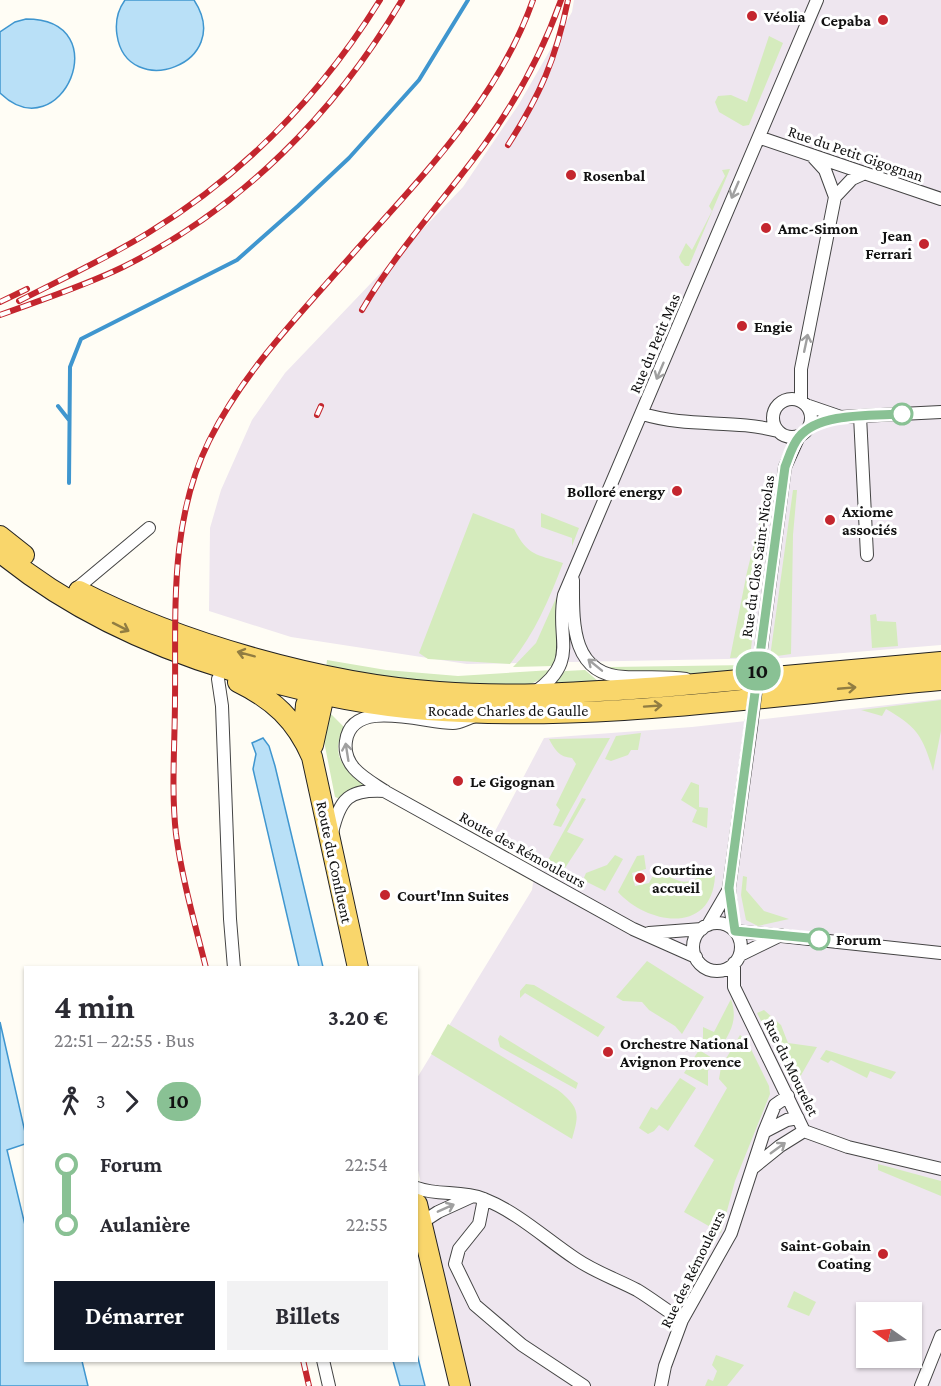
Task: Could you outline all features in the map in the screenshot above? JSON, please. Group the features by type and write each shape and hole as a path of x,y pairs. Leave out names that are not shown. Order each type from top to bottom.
{"main road":[{"name":"Rocade Charles de Gaulle","path":"0,536 76,589 146,622 230,650 361,683 438,692 533,693 712,683 941,662"},
{"name":"Rocade Charles de Gaulle","path":"0,552 44,584 94,614 214,672 392,706 485,713 591,711 941,680"},
{"path":"303,669 319,692 312,756"},
{"path":"214,672 261,693 279,707 303,736 312,756"},
{"path":"303,736 306,705 319,692 337,686 394,696 438,692"},
{"name":"Route du Confluent","path":"312,756 358,966"},
{"path":"419,1214 460,1386"}],"street":[{"name":"Rue du Petit Mas","path":"533,693 552,679 562,662 565,641 560,615 564,595 573,579 643,414 732,196 761,138 817,0"},
{"name":"Rue du Petit Gigognan","path":"761,138 814,158 941,199"},
{"path":"804,432 811,416 804,403 801,369 835,197 825,170 814,158"},
{"path":"835,197 852,179 863,174"},
{"path":"744,423 774,411 788,398 840,417"},
{"path":"774,411 773,422 779,432"},
{"path":"643,414 704,425 744,423 792,437 840,417 941,412"},
{"path":"860,416 867,555"},
{"name":"Rue du Clos Saint-Nicolas","path":"729,888 785,467 779,432"},
{"name":"Rue du Clos Saint-Nicolas","path":"785,467 804,432"},
{"path":"76,589 149,528"},
{"path":"573,579 573,625 581,652 592,665 605,673 623,677 668,676 712,683"},
{"path":"214,672 222,706 234,966"},
{"name":"Route des Rémouleurs","path":"485,713 455,723 371,716 352,725 345,743 348,762 361,775 386,792 645,933 696,957"},
{"path":"331,840 340,805 350,796 362,790 386,792"},
{"path":"729,888 694,942 696,957 706,968 725,969 737,959 782,935"},
{"path":"729,888 734,930 741,942 737,959"},
{"path":"645,933 705,927 721,923 734,930 941,953"},
{"name":"Rue du Mourelet","path":"734,987 737,959"},
{"name":"Rue du Mourelet","path":"713,970 734,987 804,1131 848,1147 941,1169"},
{"name":"Rue des Rémouleurs","path":"661,1386 665,1366 682,1320 731,1233 775,1105 788,1096"},
{"path":"764,1132 787,1120 798,1118"},
{"path":"754,1167 780,1146 804,1131"},
{"path":"418,1188 433,1194 455,1192 479,1198 536,1230 606,1278 637,1290 682,1320"},
{"path":"419,1214 438,1212 479,1198"},
{"path":"479,1198 478,1224 459,1249 455,1264 475,1305 522,1345 584,1386"},
{"path":"921,1386 941,1336"},
{"path":"323,1362 329,1386"}],"shaded area":[{"path":"574,0 941,0 941,645 782,658 467,664 291,637 209,611 210,528 221,490 252,420 285,373 463,187 519,104 572,12"},
{"path":"941,699 941,1386 467,1386 418,1170 418,1076 532,890 537,854 493,835 544,738 692,727"}],"green space":[{"path":"769,36 783,43 749,125 743,126 719,112 715,102 718,96 731,95 747,102"},
{"path":"730,169 689,266 685,266 679,257 686,243 692,250 712,211 709,206 725,176 722,170"},
{"path":"772,471 750,657 730,658 747,572"},
{"path":"793,490 797,490 793,535 791,654 770,657"},
{"path":"473,513 514,529 524,544 534,553 563,563 541,616 510,664 428,659 419,653"},
{"path":"541,513 579,528 572,546 572,538 541,527"},
{"path":"557,596 558,649 554,666 513,667 536,643"},
{"path":"876,614 877,621 896,622 898,646 872,648 870,615"},
{"path":"327,660 386,670 458,676 552,670 551,674 527,686 463,686 412,682 326,668"},
{"path":"749,665 749,670 661,675 609,669 610,667"},
{"path":"585,670 599,682 554,685 565,671"},
{"path":"941,700 941,731 933,771 922,741 905,721 886,709 882,716 861,710"},
{"path":"330,713 344,727 338,746 341,760 345,767 367,783 340,799 335,797 323,736 325,716"},
{"path":"641,733 638,750 631,750 628,755 611,761 605,759 616,736"},
{"path":"610,738 561,827 553,825 560,810 556,805 576,764 572,758 558,752 549,739"},
{"path":"691,782 699,785 699,807 708,808 707,828 692,822 697,810 681,800"},
{"path":"582,798 586,799 567,832 584,839 565,868 548,860"},
{"path":"615,855 623,859 605,891 583,880 586,873 607,865"},
{"path":"644,855 646,869 632,873 635,886 649,883 656,870 682,881 693,880 707,871 715,876 711,895 703,908 691,916 661,917 645,912 618,892 637,856"},
{"path":"743,876 747,877 746,890 764,911 789,919 758,926 746,920 741,895"},
{"path":"647,961 704,997 682,1034 675,1026 649,1010 642,1002 623,1001 616,997"},
{"path":"526,984 534,985 605,1027 598,1037 525,993 520,998 520,991"},
{"path":"731,999 734,1013 730,1031 720,1049 707,1048 703,1044 703,1027 714,1032"},
{"path":"764,1010 781,1025 788,1043 817,1047 795,1086 757,1013"},
{"path":"448,1024 565,1096 574,1106 577,1117 572,1139 431,1054"},
{"path":"500,1035 578,1083 576,1089 500,1047 498,1039"},
{"path":"740,1035 747,1041 769,1086 770,1094 735,1181 721,1233 684,1212 714,1160 694,1146 727,1088 719,1079 721,1067"},
{"path":"699,1050 714,1059 708,1071 708,1086 684,1073"},
{"path":"826,1050 896,1072 891,1079 870,1071 867,1078 831,1060 828,1063 820,1059"},
{"path":"680,1078 696,1088 668,1131 659,1125 648,1134 639,1128 651,1107 657,1110"},
{"path":"878,1164 941,1181 941,1196 878,1170"},
{"path":"794,1291 816,1302 809,1316 787,1307"},
{"path":"716,1355 744,1365 727,1386 705,1386 708,1379 713,1381 717,1371 712,1365"}],"water":[{"path":"125,0 194,0 203,23 201,42 191,57 175,67 157,70 139,67 125,55 116,26 118,12"},
{"path":"26,19 54,25 70,39 75,58 71,78 60,96 43,106 22,107 0,93 0,32 15,22"},
{"path":"263,738 269,746 323,966 299,966 253,769 256,754 252,743"},
{"path":"0,1022 24,1128 24,1144 7,1150 24,1221 24,1362 82,1362 88,1386 0,1386"},
{"path":"418,1358 425,1386 400,1386 393,1362 418,1362"}],"waterway":[{"path":"69,483 70,367 81,339 237,260 349,158 419,80 468,0"},
{"path":"58,406 69,420"}],"railway":[{"path":"19,301 101,260 148,233 183,210 248,159 306,100 357,35 380,0"},
{"path":"0,315 78,287 123,267 166,243 207,216 246,186 316,119 376,41 402,0"},
{"path":"205,966 182,868 176,834 174,801 177,567 187,503 196,472 223,416 255,367 430,167 478,105 518,37 533,0"},
{"path":"362,310 390,267 469,165 507,111 537,57 561,0"},
{"path":"508,145 546,76 568,0"},
{"path":"0,302 27,289"},
{"path":"317,415 321,406"},
{"path":"303,1362 309,1386"}],"bus line":[{"name":"10","path":"819,939 735,931 729,888 785,467 799,436 808,428 840,417 902,414"}],"place":[{"name":"Véolia","path":"752,16"},
{"name":"Cepaba","path":"883,20"},
{"name":"Rosenbal","path":"571,175"},
{"name":"Amc-Simon","path":"766,228"},
{"name":"Jean Ferrari","path":"924,244"},
{"name":"Engie","path":"742,326"},
{"name":"Bolloré energy","path":"677,491"},
{"name":"Axiome associés","path":"830,520"},
{"name":"Le Gigognan","path":"458,781"},
{"name":"Courtine accueil","path":"640,878"},
{"name":"Court'Inn Suites","path":"385,895"},
{"name":"Forum","path":"819,939"},
{"name":"Orchestre National Avignon Provence","path":"608,1052"},
{"name":"Saint-Gobain Coating","path":"883,1254"}]}
